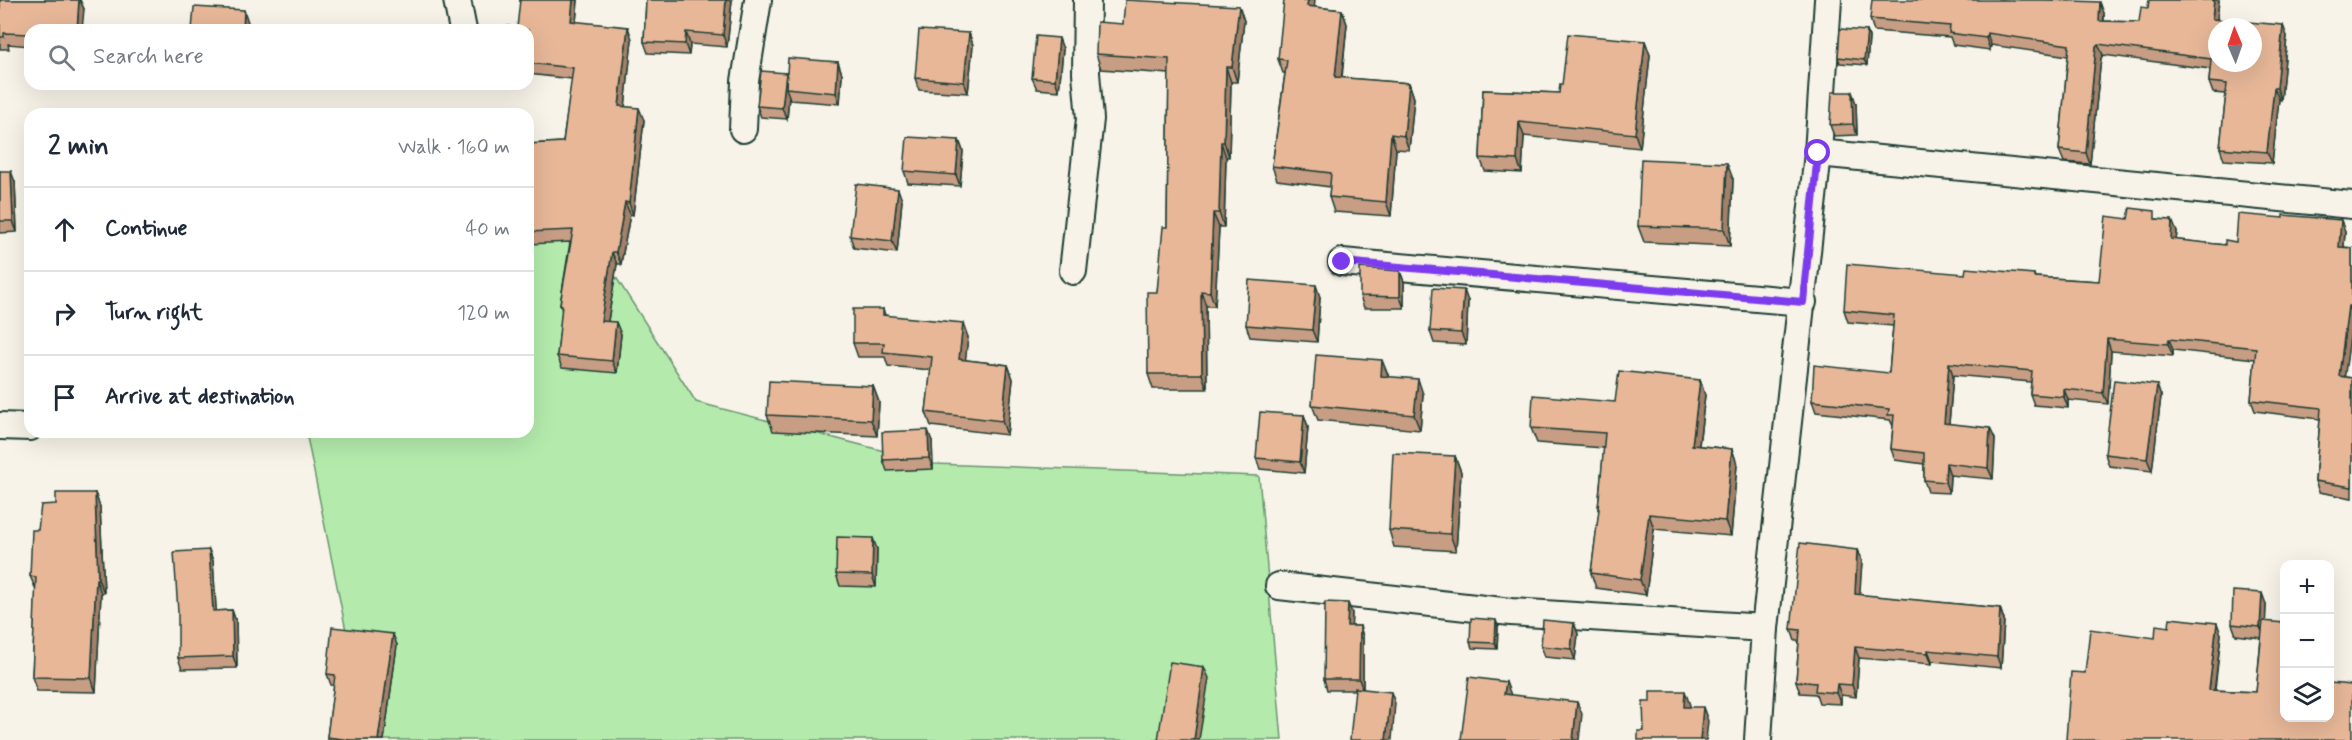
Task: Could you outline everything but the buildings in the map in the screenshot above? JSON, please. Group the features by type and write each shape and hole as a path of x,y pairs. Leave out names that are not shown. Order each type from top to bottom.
{"street":[{"path":"457,0 462,24"},
{"path":"743,129 745,81 758,0"},
{"path":"1073,271 1090,119 1086,73 1087,0"},
{"path":"1758,740 1765,628 1818,153 1828,0"},
{"path":"1818,153 2352,205"},
{"path":"1342,262 1803,302"},
{"path":"0,426 24,427"},
{"path":"1279,586 1511,612 1765,628"}],"green space":[{"path":"537,154 696,402 934,464 1259,476 1282,740 368,740 307,438 534,438 534,155"}],"route":[{"path":"1342,262 1803,302 1818,153"}]}
